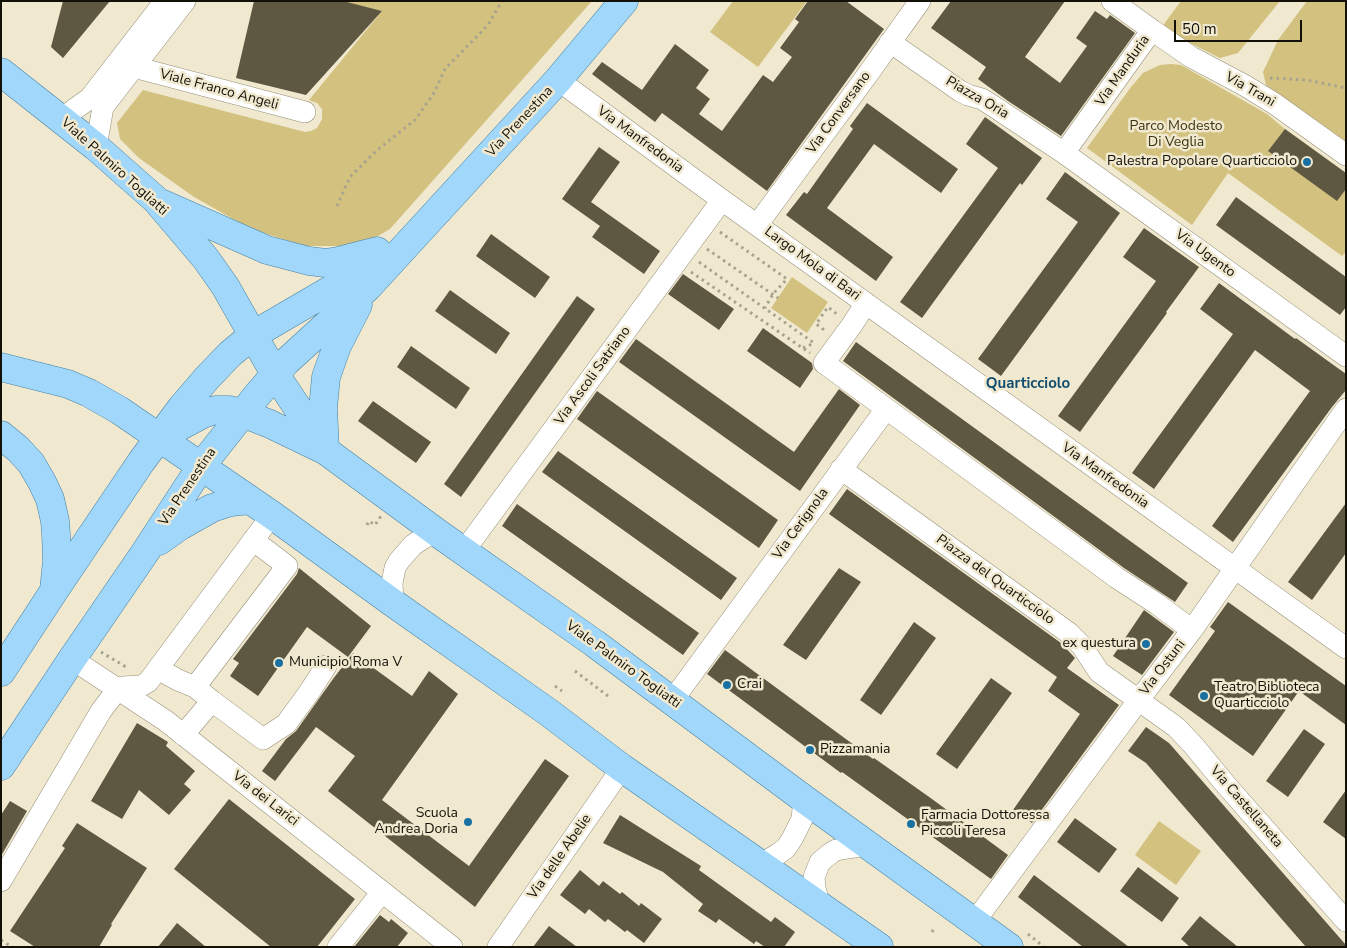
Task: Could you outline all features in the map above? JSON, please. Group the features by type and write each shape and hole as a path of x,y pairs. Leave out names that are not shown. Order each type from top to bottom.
{"main road":[{"name":"Via Prenestina","path":"1,766 202,466 242,413 275,374 295,354 368,287 558,80 624,1"},
{"name":"Viale Palmiro Togliatti","path":"1,72 96,147 156,200 211,266 225,286 275,374 326,451"},
{"path":"156,200 267,250 309,261 326,263 348,259 412,239"},
{"name":"Via Prenestina","path":"1,672 141,462 182,407 207,378 226,358 253,335 412,239"},
{"path":"326,451 323,408 326,376 337,346 368,287"},
{"path":"1,367 68,384 112,405 272,514 393,603 548,712 622,768 879,947"},
{"name":"Viale Palmiro Togliatti","path":"160,437 193,418 211,411 229,410 242,413 291,433 326,451 439,534 594,642 804,799 975,921 1008,947"},
{"path":"1,435 31,463 50,499 55,521 57,547 54,592"},
{"path":"146,551 172,531 201,514 227,503 250,500"}],"street":[{"path":"61,119 90,98 165,1"},
{"path":"96,147 103,107 185,1"},
{"name":"Via Conversano","path":"757,225 920,1"},
{"name":"Via Manduria","path":"1064,153 1152,30 1112,1"},
{"name":"Via Trani","path":"1152,30 1191,57 1275,104 1346,154"},
{"name":"Piazza Oria","path":"890,42 960,90 968,95 982,99 1064,153"},
{"name":"Viale Franco Angeli","path":"134,67 305,112"},
{"name":"Via Manfredonia","path":"558,80 722,200"},
{"name":"Via Ugento","path":"1064,153 1346,356"},
{"name":"Largo Mola di Bari","path":"722,200 866,303 852,325 819,359"},
{"name":"Via Ascoli Satriano","path":"464,551 722,200"},
{"name":"Via Manfredonia","path":"866,303 1346,648"},
{"path":"819,359 1117,578 1192,630"},
{"path":"1,381 38,388 83,402 106,411 140,432 160,437"},
{"name":"Via Cerignola","path":"672,701 886,409"},
{"name":"Via Ostuni","path":"975,921 1192,630 1346,409"},
{"name":"Piazza del Quarticciolo","path":"841,469 1069,633 1082,646 1099,672 1138,701"},
{"path":"1,881 101,711 117,690 123,687 138,687 148,682 272,514"},
{"path":"393,603 393,577 398,561 413,545 425,537 439,534"},
{"path":"195,687 287,566 253,540"},
{"name":"Via dei Larici","path":"72,659 117,690 150,709 452,947"},
{"path":"158,669 195,687 263,739 286,724 326,666"},
{"path":"183,735 212,701"},
{"name":"Via Castellaneta","path":"1138,701 1164,718 1185,736 1346,921"},
{"name":"Via delle Abelie","path":"498,947 622,768"},
{"path":"760,865 786,848 802,819 804,799"},
{"path":"820,907 814,877 820,862 836,850 867,845"},
{"path":"338,947 382,892"}],"path":[{"path":"337,206 350,177 376,151 415,120 434,93 445,69 488,25 502,1"},
{"path":"1268,78 1307,80 1346,88"},
{"path":"717,230 788,279 773,294 765,308"},
{"path":"704,247 778,298"},
{"path":"694,259 814,343"},
{"path":"687,269 819,359"},
{"path":"803,348 814,343 824,329 816,324 828,307 840,316"},
{"path":"367,525 370,521 375,525 383,514"},
{"path":"100,651 132,671"},
{"path":"576,670 608,696"},
{"path":"555,686 562,691"},
{"path":"932,932 935,927"},
{"path":"1,940 12,947"}],"green space":[{"path":"339,1 592,1 390,229 378,236 362,241 343,246 304,246 249,228 194,197 139,158 120,139 117,123 143,90 305,132 317,128 322,119 322,109 317,103 309,100 382,11"},
{"path":"733,1 807,1 758,67 710,32"},
{"path":"1181,1 1280,1 1238,53 1220,58 1166,31 1164,24"},
{"path":"1307,1 1346,1 1346,142 1266,85 1263,72 1278,40"},
{"name":"Parco Modesto Di Veglia","path":"1160,65 1181,65 1267,114 1346,173 1346,252 1342,256 1228,173 1192,225 1087,148 1143,73"},
{"path":"792,277 828,302 807,333 771,308"},
{"path":"1159,821 1201,851 1176,885 1135,855"}],"building":[{"path":"63,1 110,1 63,58 51,47"},
{"path":"254,1 343,1 382,11 306,95 236,78"},
{"path":"808,1 846,1 884,29 767,191 662,113 655,122 592,74 602,62 642,90 675,44 709,70 696,88 710,99 699,114 722,131 763,75 773,82 792,57 780,48 799,22 795,19"},
{"path":"951,1 1065,1 1025,57 1060,83 1087,46 1076,38 1095,11 1107,19 1110,15 1135,33 1061,136 978,79 986,67 931,28"},
{"path":"867,103 958,169 941,193 874,144 827,208 893,257 876,281 786,215 804,192 807,194 853,129 850,126"},
{"path":"985,117 1042,158 1022,185 1020,183 922,318 900,302 998,168 966,144"},
{"name":"Palestra Popolare Quarticciolo","path":"1285,129 1346,173 1346,189 1337,201 1268,151"},
{"path":"599,147 620,162 591,202 660,251 644,274 592,237 600,226 562,199"},
{"path":"1065,172 1120,213 1001,376 978,359 1078,222 1046,199"},
{"path":"1236,197 1346,277 1346,307 1340,315 1216,225"},
{"path":"1144,228 1199,267 1080,432 1058,416 1156,281 1123,257"},
{"path":"491,234 550,277 535,298 476,256"},
{"path":"683,274 734,309 719,330 668,294"},
{"path":"1219,283 1346,374 1346,390 1233,542 1212,526 1310,391 1255,350 1154,489 1132,473 1233,334 1200,309"},
{"path":"450,290 510,333 496,354 435,311"},
{"path":"577,296 595,309 461,497 444,484"},
{"path":"763,328 812,363 813,369 800,388 747,351"},
{"path":"636,339 794,452 839,389 860,405 800,491 619,362"},
{"path":"856,342 1188,583 1175,602 1124,568 843,361"},
{"path":"411,346 470,388 456,409 397,367"},
{"path":"597,391 778,520 759,548 577,419"},
{"path":"373,401 431,442 416,463 358,421"},
{"path":"558,451 737,578 721,600 542,472"},
{"path":"847,489 1061,643 1075,658 1067,668 1119,705 1032,823 1013,810 1080,714 1048,691 1057,677 829,514"},
{"path":"1346,503 1346,553 1312,600 1288,582"},
{"path":"517,504 699,633 683,655 502,526"},
{"path":"299,568 371,626 348,657 307,627 258,696 230,676 239,663 233,659 297,574"},
{"path":"839,568 861,582 806,660 783,645"},
{"path":"1228,602 1346,686 1346,725 1299,691 1253,756 1169,695 1215,631 1210,627"},
{"name":"ex questura","path":"1144,610 1174,632 1142,675 1113,656"},
{"path":"914,622 936,638 881,715 860,700"},
{"path":"725,650 1008,855 991,879 841,773 707,674"},
{"path":"353,653 412,696 429,671 458,694 382,800 469,866 545,759 569,776 475,907 328,791 355,756 316,727 275,781 262,771 286,739 296,731"},
{"path":"991,678 1012,693 957,769 936,754"},
{"path":"137,723 168,742 166,746 195,771 184,784 191,790 169,815 139,790 122,819 91,801"},
{"path":"1146,727 1169,743 1346,947 1306,947 1146,763 1128,751"},
{"path":"1304,729 1325,744 1288,797 1266,781"},
{"path":"1346,790 1346,839 1323,822"},
{"path":"229,799 355,899 317,947 271,947 174,869"},
{"path":"10,801 27,811 1,856 1,815"},
{"path":"620,815 701,866 699,870 771,922 775,917 795,932 784,947 765,947 756,941 754,944 719,919 716,923 698,911 703,904 663,872 603,843"},
{"path":"1075,818 1117,849 1099,873 1057,842"},
{"path":"77,823 147,868 111,924 99,947 35,947 10,931 65,848 62,846"},
{"path":"1138,867 1179,898 1162,922 1120,891"},
{"path":"580,870 599,886 603,881 620,894 622,892 639,906 641,903 662,919 644,943 608,919 605,922 589,909 585,914 560,895"},
{"path":"1034,875 1129,947 1083,947 1018,897"},
{"path":"380,915 389,922 391,919 408,933 397,947 354,947"},
{"path":"1200,916 1238,947 1190,947 1181,939"},
{"path":"177,923 206,947 158,947"},
{"path":"549,926 577,947 533,947"}],"place":[{"name":"Palestra Popolare Quarticciolo","path":"1307,162"},
{"name":"ex questura","path":"1146,644"},
{"name":"Municipio Roma V","path":"279,663"},
{"name":"Crai","path":"727,685"},
{"name":"Teatro Biblioteca Quarticciolo","path":"1204,696"},
{"name":"Pizzamania","path":"810,750"},
{"name":"Scuola Andrea Doria","path":"468,822"},
{"name":"Farmacia Dottoressa Piccoli Teresa","path":"911,824"}],"district":[{"name":"Quarticciolo","path":"1028,384"}]}
